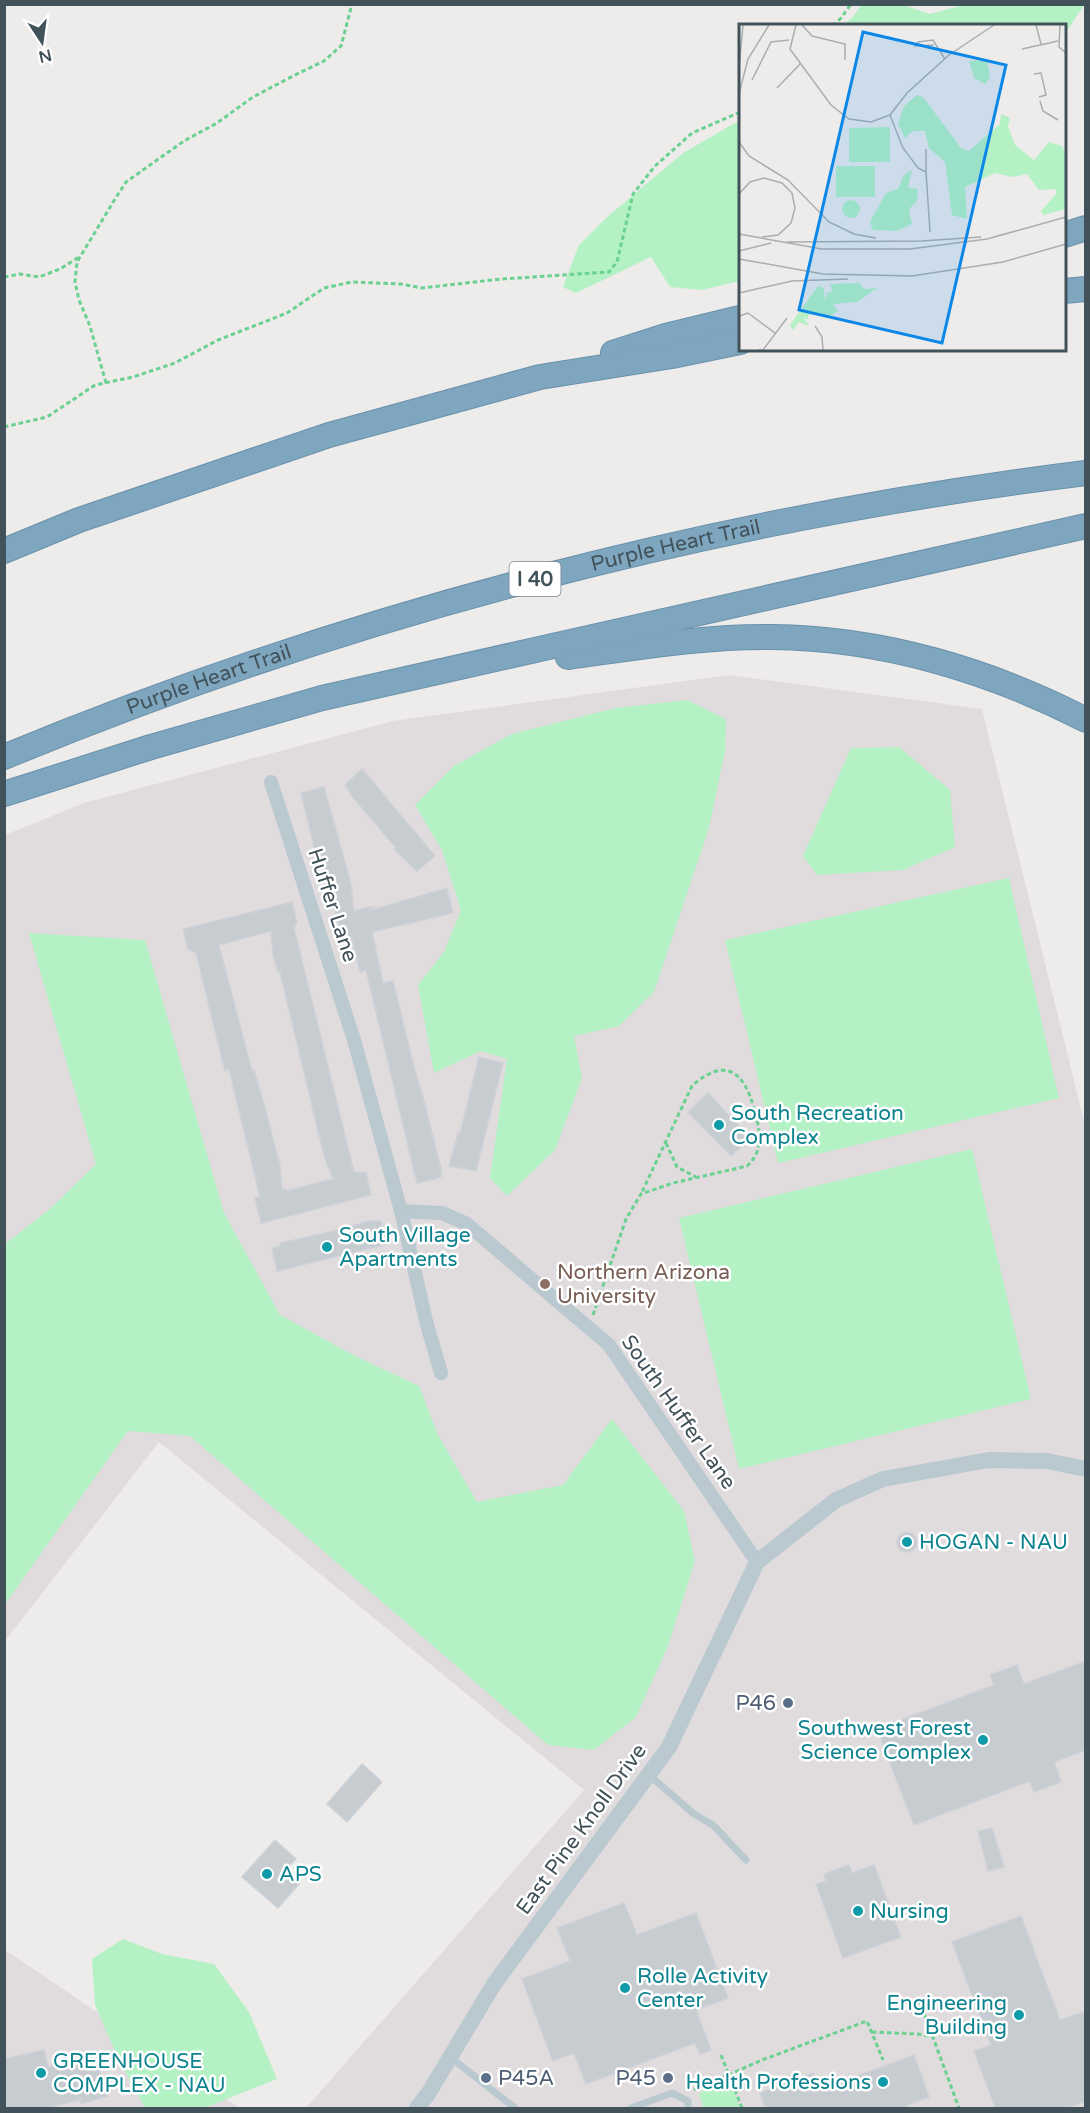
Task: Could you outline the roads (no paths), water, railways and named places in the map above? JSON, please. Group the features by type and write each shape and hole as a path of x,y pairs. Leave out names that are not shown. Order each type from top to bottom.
{"highway":[{"path":"1066,235 1086,228"},
{"path":"1066,291 1086,289"},
{"path":"4,551 79,520 329,435 540,377 666,336 739,318"},
{"path":"540,377 672,356 739,342"},
{"name":"Purple Heart Trail","path":"4,757 82,726 259,663 386,621 544,577 662,548 848,509 1086,473"},
{"path":"4,794 151,747 322,698 1086,526"},
{"path":"441,671 502,667 651,645 724,638 772,637 819,640 867,646 972,671 1055,704 1086,720"}],"street":[{"name":"Huffer Lane","path":"271,782 354,1040 401,1211"},
{"name":"South Huffer Lane","path":"401,1211 442,1213 467,1224 609,1345 757,1562"},
{"path":"401,1211 426,1321 441,1373"},
{"path":"757,1562 836,1500 883,1479 989,1460 1047,1461 1086,1469"},
{"name":"East Pine Knoll Drive","path":"417,2109 494,1984 669,1747 757,1562"}],"lane":[{"path":"649,1775 694,1814 713,1825 746,1860"},
{"path":"450,2057 515,2109"},
{"path":"631,2109 672,2093 688,2101 688,2109"}],"place":[{"name":"South Recreation Complex","path":"719,1125"},
{"name":"South Village Apartments","path":"327,1247"},
{"name":"Northern Arizona University","path":"545,1284"},
{"name":"HOGAN - NAU","path":"907,1542"},
{"name":"P46","path":"788,1703"},
{"name":"Southwest Forest Science Complex","path":"983,1740"},
{"name":"APS","path":"267,1874"},
{"name":"Nursing","path":"858,1911"},
{"name":"Rolle Activity Center","path":"625,1988"},
{"name":"Engineering Building","path":"1019,2015"},
{"name":"GREENHOUSE COMPLEX - NAU","path":"41,2073"},
{"name":"P45A","path":"486,2078"},
{"name":"P45","path":"668,2078"},
{"name":"Health Professions","path":"883,2082"}]}
